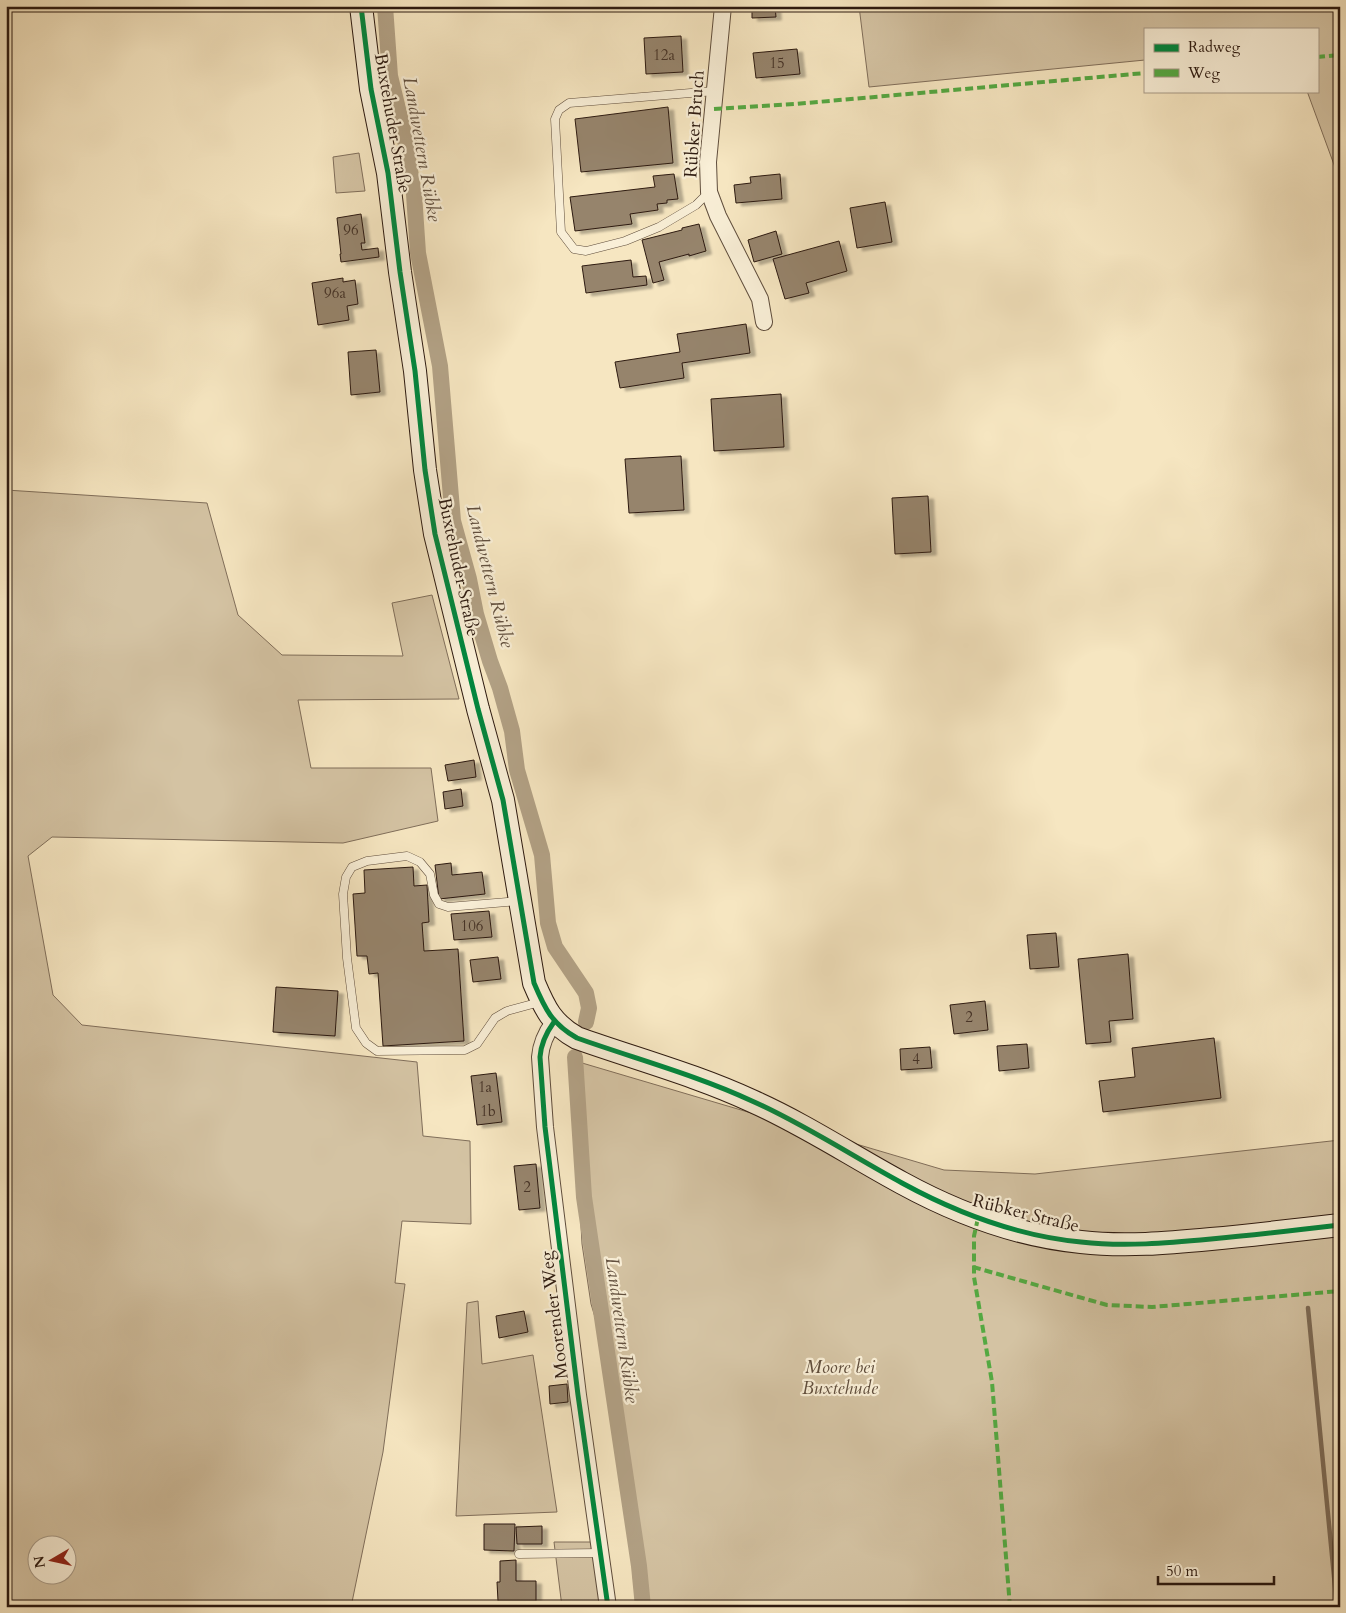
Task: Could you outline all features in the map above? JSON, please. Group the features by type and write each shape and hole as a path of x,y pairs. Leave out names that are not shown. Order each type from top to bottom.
{"street":[{"name":"Buxtehuder Straße","path":"361,6 371,89 388,173 415,371 425,470 435,534 478,709 503,800 534,984 554,1022 564,1030 577,1038 649,1061"},
{"name":"Rübker Bruch","path":"723,6 708,162 709,192 718,216 760,299 764,322"},
{"name":"Moorender Weg","path":"554,1022 541,1047 540,1057 545,1127 578,1395 608,1607"},
{"name":"Rübker Straße","path":"649,1061 698,1078 752,1101 796,1123 903,1184 964,1212 1026,1232 1081,1242 1116,1245 1185,1242 1340,1225"}],"lane":[{"path":"709,192 696,205 659,227 625,241 586,251 574,249 561,232 555,119 559,110 569,103 715,92"},
{"path":"521,901 448,907 439,904 434,894 430,874 420,862 407,856 367,861 352,867 346,877 343,894 356,1028 366,1043 377,1051 465,1050 477,1044 495,1018 507,1011 542,1002"},
{"path":"519,1554 600,1553"}],"green space":[{"path":"859,6 1340,6 1340,181 1307,92 1318,92 1318,28 1144,28 1144,60 869,87"},
{"path":"359,153 365,191 336,193 333,157"},
{"path":"6,490 207,503 238,615 282,655 403,656 392,603 432,595 459,699 298,700 311,768 431,768 438,821 343,843 52,837 28,856 53,995 82,1025 417,1062 423,1136 470,1141 471,1224 402,1221 395,1283 405,1284 383,1452 351,1607 6,1607"},
{"name":"Moore bei Buxtehude","path":"572,1060 944,1170 1035,1174 1340,1140 1340,1607 637,1607 628,1504 602,1340 591,1304 582,1244"},
{"path":"478,1301 482,1364 533,1355 557,1512 456,1516 467,1303"},
{"path":"554,1542 592,1542 600,1607 562,1607"}],"building":[{"path":"752,6 775,6 776,17 752,18"},
{"path":"681,36 683,72 646,74 644,38"},
{"path":"797,49 800,74 756,78 753,53"},
{"path":"668,107 673,163 581,172 575,119"},
{"path":"674,174 678,199 667,200 667,203 657,204 658,210 630,214 632,224 575,231 570,197 655,187 653,176"},
{"path":"780,174 782,199 736,203 734,185 751,183 750,177"},
{"path":"885,202 892,242 857,248 850,208"},
{"path":"361,214 365,243 361,243 362,250 378,248 379,257 341,262 337,218"},
{"path":"699,224 706,251 659,262 664,280 653,283 642,240"},
{"path":"776,231 782,254 754,262 748,240"},
{"path":"839,241 847,271 806,283 809,293 785,299 773,259"},
{"path":"631,260 633,277 646,276 647,285 586,293 582,266"},
{"path":"343,278 343,282 355,280 358,304 347,306 349,320 318,325 312,283"},
{"path":"746,324 750,353 682,363 684,378 620,388 615,362 680,352 677,334"},
{"path":"376,350 380,392 351,395 348,352"},
{"path":"781,394 784,447 714,451 711,399"},
{"path":"681,456 684,510 629,513 625,459"},
{"path":"928,496 931,552 895,554 892,498"},
{"path":"474,760 476,777 448,781 445,765"},
{"path":"461,789 463,806 445,809 443,792"},
{"path":"451,863 452,875 482,872 485,894 439,899 435,865"},
{"path":"413,867 414,886 427,885 429,922 422,923 424,951 458,949 464,1041 383,1046 378,973 369,974 367,956 357,956 353,894 365,893 364,870"},
{"path":"489,911 492,937 454,940 451,914"},
{"path":"1056,933 1059,967 1030,969 1027,935"},
{"path":"1128,954 1133,1019 1109,1021 1111,1042 1086,1044 1078,959"},
{"path":"498,957 501,979 473,982 470,960"},
{"path":"276,987 338,991 335,1036 273,1032"},
{"path":"985,1001 988,1030 954,1034 950,1005"},
{"path":"1214,1038 1221,1098 1103,1112 1099,1081 1135,1077 1132,1048"},
{"path":"1027,1044 1029,1068 999,1071 997,1046"},
{"path":"930,1047 932,1068 901,1070 900,1049"},
{"path":"496,1073 502,1122 477,1125 471,1076"},
{"path":"536,1164 540,1208 519,1210 514,1166"},
{"path":"524,1311 528,1332 499,1338 496,1316"},
{"path":"567,1384 568,1402 550,1404 549,1386"},
{"path":"484,1524 515,1524 514,1551 484,1550"},
{"path":"542,1526 542,1544 517,1544 516,1527"},
{"path":"516,1560 516,1581 536,1581 536,1601 498,1601 497,1582 500,1582 500,1561"}],"waterway":[{"name":"Landwettern Rübke","path":"385,6 390,76 404,134 414,194 418,253 440,366 453,521 469,579 476,614 512,731 517,770 542,855 548,923 555,947 586,993 589,1008 586,1022"},
{"name":"Landwettern Rübke","path":"575,1057 584,1197 639,1566 643,1607"},
{"path":"1308,1308 1337,1607"}],"marked path":[{"path":"1318,57 1340,55"},
{"path":"714,109 795,104 1144,73"},
{"path":"978,1218 974,1236 974,1277 992,1382 1010,1607"},
{"path":"973,1267 1107,1305 1152,1307 1340,1291"}],"cycle path":[{"path":"361,6 371,89 388,173 415,371 425,470 435,534 478,709 503,800 534,983 550,1015 568,1033 577,1038 688,1075 752,1101 828,1140 883,1173 923,1194 966,1213 1011,1229 1057,1239 1130,1244 1211,1239 1340,1225"},
{"path":"554,1022 544,1038 540,1057 545,1127 578,1395 608,1607"}]}
